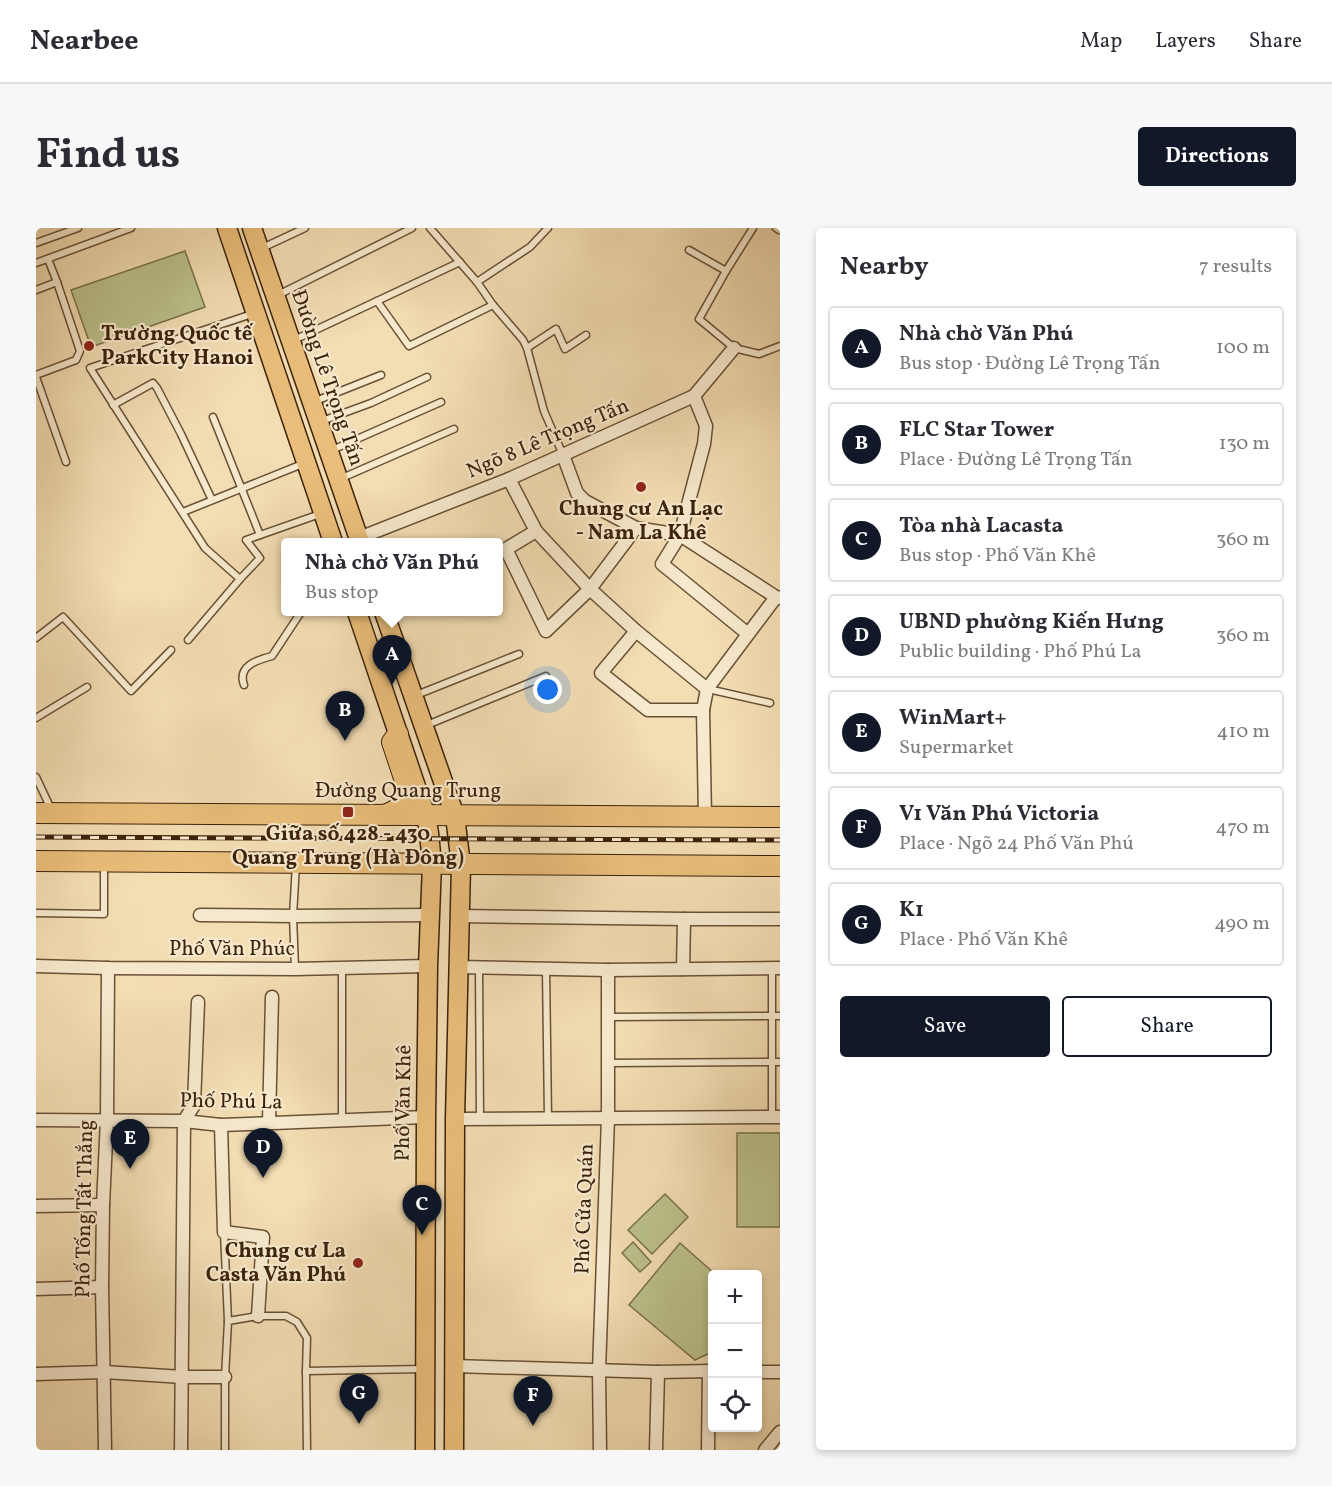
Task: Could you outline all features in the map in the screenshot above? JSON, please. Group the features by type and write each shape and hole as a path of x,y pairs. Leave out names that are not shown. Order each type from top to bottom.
{"highway":[{"path":"382,815 396,811 407,797 408,789 392,741 398,734"},
{"name":"Đường Quang Trung","path":"45,813 382,815 423,807 455,816 780,817"},
{"path":"36,861 296,864 432,871 780,866"}],"main road":[{"path":"227,228 332,538"},
{"name":"Đường Lê Trọng Tấn","path":"252,228 358,538"},
{"path":"358,616 423,807 446,793"},
{"path":"385,616 455,816 460,871 455,1119 454,1450"},
{"name":"Phố Văn Khê","path":"423,807 429,833 432,871 426,1117 425,1450"}],"street":[{"name":"Ngõ 8 Lê Trọng Tấn","path":"364,538 509,479 694,396 734,348"},
{"path":"694,396 706,426 704,444 680,535 662,564 748,634"},
{"path":"563,455 577,493 585,501 636,528 680,535 778,598 707,689 703,710 705,816"},
{"path":"509,479 536,531 590,590 707,689"},
{"path":"536,531 506,549 546,631 590,590 636,528"},
{"path":"636,631 601,673 648,710 703,710"},
{"path":"200,915 430,915"},
{"path":"459,916 780,919"},
{"path":"683,969 684,919"},
{"name":"Phố Văn Phúc","path":"36,966 295,969 428,966"},
{"path":"458,966 608,970 776,968"},
{"name":"Phố Tống Tất Thắng","path":"105,1450 102,1287 107,1119 108,968"},
{"name":"Phố Cửa Quán","path":"600,1450 599,1371 608,1118 608,970"},
{"path":"269,1123 272,997"},
{"path":"181,1450 184,1121 194,1105 198,1002"},
{"name":"Phố Phú La","path":"36,1120 184,1121 221,1125 426,1117"},
{"path":"455,1119 776,1117"},
{"path":"221,1125 224,1232 262,1237 258,1316"},
{"path":"36,1206 103,1205"},
{"path":"36,1289 102,1287"},
{"path":"454,1366 599,1371 708,1371"},
{"path":"36,1374 104,1372 225,1377"},
{"path":"656,1450 658,1372"},
{"path":"762,1372 780,1372"},
{"path":"708,1450 711,1378"},
{"path":"765,1450 780,1432"}],"lane":[{"path":"36,243 78,228"},
{"path":"36,263 131,228"},
{"path":"259,249 305,228"},
{"path":"275,296 412,228"},
{"path":"430,228 523,340 544,411 563,455"},
{"path":"477,282 530,248 549,228"},
{"path":"753,228 699,319 734,348 759,354 780,346"},
{"path":"689,250 726,271"},
{"path":"48,259 80,351 76,360 36,376 66,462"},
{"path":"291,342 460,262"},
{"path":"36,290 57,282"},
{"path":"377,301 409,346 493,305"},
{"path":"240,579 205,548 90,369 255,313"},
{"path":"527,348 556,328 565,348 586,335"},
{"path":"312,402 381,375"},
{"path":"319,422 371,403 427,377"},
{"path":"113,405 153,383 181,434 212,501"},
{"path":"328,451 441,402"},
{"path":"213,417 260,535"},
{"path":"339,480 454,429"},
{"path":"183,512 306,463"},
{"path":"188,640 260,558 246,540 324,513"},
{"path":"244,686 243,671 255,660 272,656 298,616"},
{"path":"36,638 63,617 131,691 171,650"},
{"path":"414,696 519,654"},
{"path":"423,727 546,676"},
{"path":"36,718 87,687"},
{"path":"707,689 770,704"},
{"path":"36,777 45,813"},
{"path":"36,913 104,914 104,862"},
{"path":"295,969 293,916 296,864"},
{"path":"479,967 480,1119"},
{"path":"342,968 342,1121"},
{"path":"776,968 771,1016 771,1062 776,1117"},
{"path":"546,969 549,1119"},
{"path":"608,1017 780,1016"},
{"path":"608,1063 780,1062"},
{"path":"224,1232 228,1321 225,1450"},
{"path":"228,1321 258,1316 286,1317 297,1322 307,1338 307,1450"},
{"path":"306,1371 425,1369"}],"green space":[{"path":"185,251 205,307 91,347 71,290"},
{"path":"737,1133 780,1133 780,1227 737,1227"},
{"path":"665,1194 688,1217 652,1254 628,1230"},
{"path":"633,1242 651,1262 640,1272 622,1253"},
{"path":"680,1243 710,1270 708,1270 708,1354 695,1360 629,1305"}],"railway":[{"path":"36,837 780,840"}],"place":[{"name":"Trường Quốc tế ParkCity Hanoi","path":"89,346"},
{"name":"Chung cư An Lạc - Nam La Khê","path":"641,487"},
{"name":"Nhà chờ Văn Phú","path":"392,685"},
{"name":"FLC Star Tower","path":"345,741"},
{"name":"Giữa số 428 - 430 Quang Trung (Hà Đông)","path":"348,812"},
{"name":"WinMart+","path":"130,1169"},
{"name":"UBND phường Kiến Hưng","path":"263,1178"},
{"name":"Tòa nhà Lacasta","path":"422,1235"},
{"name":"Chung cư La Casta Văn Phú","path":"358,1263"},
{"name":"K1","path":"359,1424"},
{"name":"V1 Văn Phú Victoria","path":"533,1426"}]}
